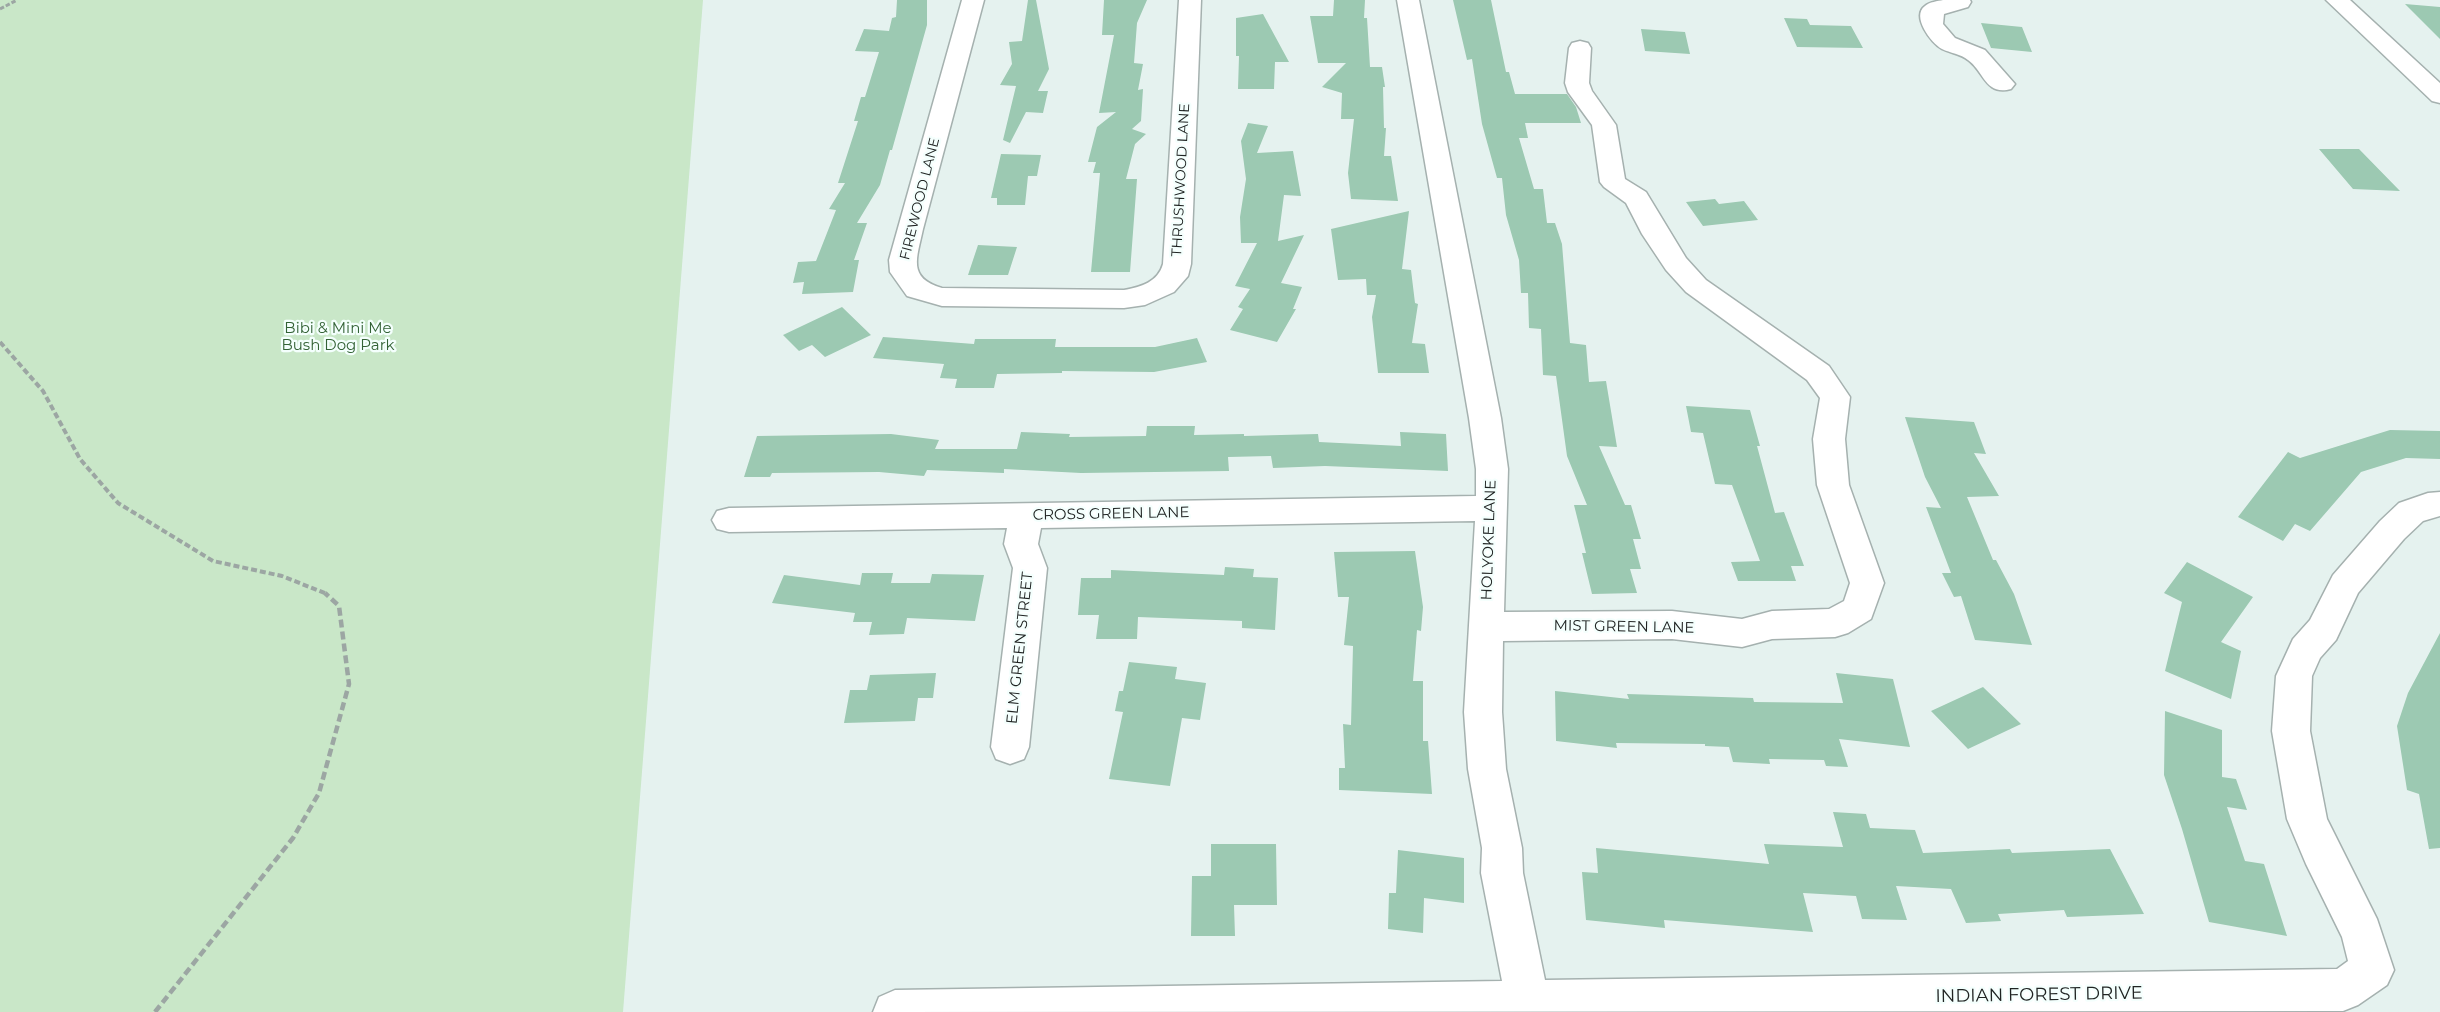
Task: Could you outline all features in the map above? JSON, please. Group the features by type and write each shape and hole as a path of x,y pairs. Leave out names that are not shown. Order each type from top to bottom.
{"street":[{"name":"FIREWOOD LANE","path":"973,0 910,229 903,260 904,272 917,290 942,297 1024,299"},
{"name":"THRUSHWOOD LANE","path":"1024,299 1124,299 1145,296 1164,286 1174,276 1177,264 1190,0"},
{"name":"HOLYOKE LANE","path":"1408,0 1485,417 1492,469 1483,712 1486,769 1502,848 1502,873 1529,1007"},
{"path":"2337,0 2440,96"},
{"path":"1963,7 1933,10 1932,25 1947,43 1977,55 2002,84"},
{"name":"MIST GREEN LANE","path":"1485,627 1672,625 1742,633 1772,625 1835,623 1859,609 1867,583 1833,485 1829,439 1835,397 1818,373 1696,286 1676,264 1656,234 1637,198 1613,182 1604,124 1580,92 1577,83 1580,48"},
{"name":"INDIAN FOREST DRIVE","path":"895,1012 1529,1007 2343,990 2372,970 2362,933 2320,852 2307,819 2291,731 2294,676 2306,649 2323,630 2345,585 2392,530 2411,512 2428,505 2440,504"},
{"name":"CROSS GREEN LANE","path":"729,520 1492,508"},
{"name":"ELM GREEN STREET","path":"1010,747 1030,568 1021,544 1026,515"}],"path":[{"path":"0,9 17,0"},
{"path":"0,342 43,391 80,459 117,503 213,561 282,576 324,592 339,606 349,684 319,793 293,838 155,1012"}],"green space":[{"name":"Bibi & Mini Me Bush Dog Park","path":"0,0 703,0 623,1012 0,1012"}],"building":[{"path":"897,0 927,0 927,25 880,185 857,223 867,223 854,260 859,260 853,292 802,294 804,282 793,283 798,262 816,261 836,210 829,209 845,183 838,183 858,121 854,121 861,97 865,97 879,52 855,51 864,29 889,31 892,18 896,17"},
{"path":"1028,0 1036,0 1049,69 1038,91 1048,91 1043,113 1026,112 1010,143 1003,140 1016,86 1000,85 1012,64 1009,42 1022,41"},
{"path":"1104,0 1147,0 1137,23 1134,63 1143,64 1138,90 1143,89 1141,121 1132,129 1146,134 1135,144 1126,179 1137,179 1130,272 1091,272 1100,173 1093,173 1096,162 1088,162 1097,127 1116,112 1099,113 1114,35 1102,35"},
{"path":"1334,0 1365,0 1364,18 1367,18 1370,67 1382,67 1385,87 1383,87 1384,128 1386,128 1384,156 1391,156 1398,201 1351,199 1348,173 1354,119 1341,119 1342,93 1322,87 1346,63 1318,63 1310,16 1333,16"},
{"path":"1453,0 1491,0 1506,72 1509,72 1515,94 1567,94 1576,107 1581,123 1525,123 1528,138 1519,138 1534,189 1543,189 1547,223 1555,223 1562,244 1570,343 1586,345 1589,382 1606,381 1617,447 1599,446 1625,505 1631,505 1641,539 1633,539 1641,569 1630,569 1637,593 1592,594 1582,553 1586,553 1574,505 1587,505 1567,456 1556,376 1543,375 1541,329 1529,328 1528,293 1521,293 1519,260 1506,215 1502,178 1497,178 1482,124 1472,59 1467,60"},
{"path":"2405,4 2440,7 2440,39"},
{"path":"1263,14 1289,62 1275,62 1274,89 1238,89 1239,56 1236,56 1236,18"},
{"path":"1784,18 1807,19 1810,25 1851,26 1863,48 1797,47"},
{"path":"1981,23 2022,27 2032,52 1991,48"},
{"path":"1641,29 1685,32 1690,54 1645,51"},
{"path":"1248,123 1268,126 1257,153 1293,151 1301,196 1284,195 1278,241 1304,235 1281,283 1302,287 1293,309 1296,309 1277,342 1230,330 1243,309 1238,307 1250,289 1235,286 1257,243 1241,243 1240,217 1246,179 1241,141"},
{"path":"2319,149 2359,149 2400,191 2353,189"},
{"path":"1001,154 1041,155 1037,176 1028,176 1025,205 997,205 997,198 991,198"},
{"path":"1715,199 1719,204 1744,201 1758,220 1703,226 1686,202"},
{"path":"1409,211 1402,269 1411,270 1415,303 1418,304 1412,343 1425,344 1429,373 1378,373 1372,317 1376,295 1367,295 1366,279 1338,280 1331,229"},
{"path":"978,245 1017,247 1008,275 968,275"},
{"path":"842,307 871,335 825,357 812,345 799,351 783,335"},
{"path":"883,337 974,344 975,339 1056,339 1055,347 1155,347 1197,338 1207,362 1154,372 1062,371 1062,373 997,374 994,388 955,388 957,379 940,378 944,364 873,358"},
{"path":"1686,406 1750,410 1775,513 1784,512 1804,566 1791,566 1796,581 1738,581 1731,562 1760,561 1732,485 1715,484 1703,433 1691,432"},
{"path":"1905,417 1974,422 1986,454 1974,453 1999,496 1967,497 1993,560 1996,560 2014,594 2032,645 1975,640 1961,596 1954,597 1942,573 1951,573 1926,507 1941,508 1925,477"},
{"path":"1147,426 1195,426 1194,435 1318,434 1319,442 1401,446 1400,432 1446,434 1448,471 1325,466 1273,468 1271,456 1228,457 1229,471 1081,473 1004,469 1004,473 927,470 924,476 879,472 772,473 770,477 744,477 757,436 891,434 939,440 935,449 1017,449 1021,432 1070,434 1069,437 1146,436"},
{"path":"2390,430 2440,431 2440,459 2406,458 2361,472 2310,531 2295,524 2283,541 2238,517 2288,452 2300,458"},
{"path":"1415,551 1423,607 1421,631 1417,630 1413,681 1423,681 1423,741 1428,741 1432,794 1339,790 1339,768 1345,768 1343,724 1351,725 1353,646 1344,645 1349,597 1338,597 1334,552"},
{"path":"2187,562 2253,597 2221,642 2241,651 2231,699 2165,671 2182,602 2164,593"},
{"path":"1225,567 1254,569 1253,577 1278,578 1275,630 1242,628 1242,621 1138,617 1137,639 1096,639 1099,615 1078,615 1081,578 1111,578 1111,570 1224,575"},
{"path":"862,573 893,573 891,583 930,583 932,574 984,575 975,621 907,618 904,634 869,635 872,622 853,622 855,613 772,603 784,575 860,585"},
{"path":"2440,633 2440,848 2429,849 2419,794 2407,790 2397,726 2408,693"},
{"path":"1129,662 1177,667 1175,679 1206,683 1200,720 1182,718 1170,786 1109,779 1123,712 1115,711 1119,691 1123,691"},
{"path":"936,673 933,698 918,698 915,721 844,723 850,690 867,690 870,675"},
{"path":"1836,673 1893,679 1910,747 1839,739 1848,767 1826,766 1824,760 1769,759 1770,764 1733,762 1729,747 1705,746 1705,744 1616,743 1617,748 1556,741 1555,691 1629,699 1627,694 1753,698 1754,702 1843,703"},
{"path":"1983,687 2021,724 1968,749 1931,711"},
{"path":"2165,711 2222,730 2222,777 2236,779 2247,810 2227,807 2245,861 2264,864 2287,936 2209,922 2164,775"},
{"path":"1833,812 1866,814 1870,828 1915,830 1923,853 2010,849 2012,853 2110,849 2144,914 2067,917 2064,910 1998,914 2001,921 1966,923 1951,889 1896,886 1907,920 1862,919 1856,896 1803,893 1813,932 1664,920 1665,928 1586,920 1582,872 1598,873 1596,848 1769,864 1764,844 1843,847"},
{"path":"1211,844 1276,844 1277,905 1234,905 1235,936 1191,936 1192,876 1211,876"},
{"path":"1398,850 1464,858 1464,903 1424,898 1423,933 1388,929 1389,893 1396,893"}]}
